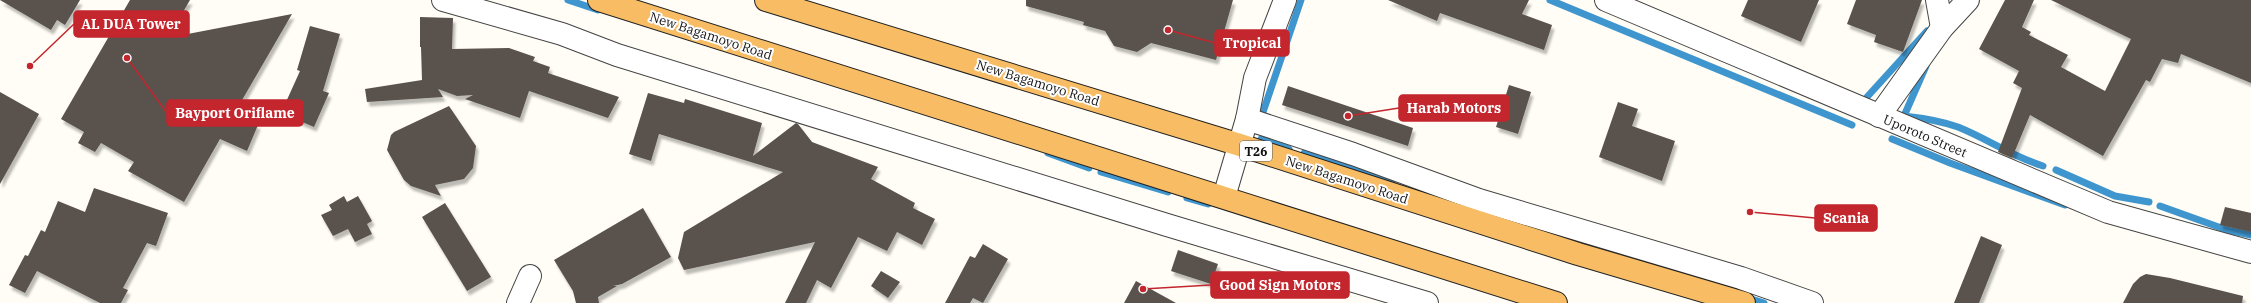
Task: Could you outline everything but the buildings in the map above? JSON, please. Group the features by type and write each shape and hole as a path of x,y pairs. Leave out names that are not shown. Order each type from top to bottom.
{"highway":[{"name":"New Bagamoyo Road","path":"599,0 1556,303"},
{"name":"New Bagamoyo Road","path":"766,0 1240,145 1578,254 1744,303"}],"street":[{"path":"443,0 562,34 616,55 1167,225 1427,303"},
{"path":"1224,197 1248,119 1255,78 1286,0"},
{"name":"Uporoto Street","path":"1606,0 2108,212 2251,252"},
{"path":"1937,0 1942,28"},
{"path":"1879,116 1942,28 1968,0"},
{"path":"1248,119 1353,154 1479,200 1741,278 1812,303"},
{"path":"518,303 530,276"}],"waterway":[{"path":"568,0 598,10"},
{"path":"1262,115 1301,0"},
{"path":"1550,0 1852,125"},
{"path":"1867,97 1927,31"},
{"path":"1926,66 1904,116 1931,120 1958,127 2020,157 2043,166"},
{"path":"1261,139 1289,149"},
{"path":"1892,139 1950,163 2065,205"},
{"path":"1048,153 1089,168"},
{"path":"1304,153 1392,182"},
{"path":"2056,170 2115,196 2149,202"},
{"path":"1101,172 1168,192"},
{"path":"1422,192 1433,195"},
{"path":"1187,198 1208,204"},
{"path":"2160,206 2227,230 2251,235"},
{"path":"1748,298 1764,303"}],"place":[{"name":"Tropical","path":"1168,30"},
{"name":"Bayport Oriflame","path":"127,58"},
{"name":"AL DUA Tower","path":"30,66"},
{"name":"Harab Motors","path":"1348,116"},
{"name":"Scania","path":"1750,212"},
{"name":"Good Sign Motors","path":"1143,289"}]}
